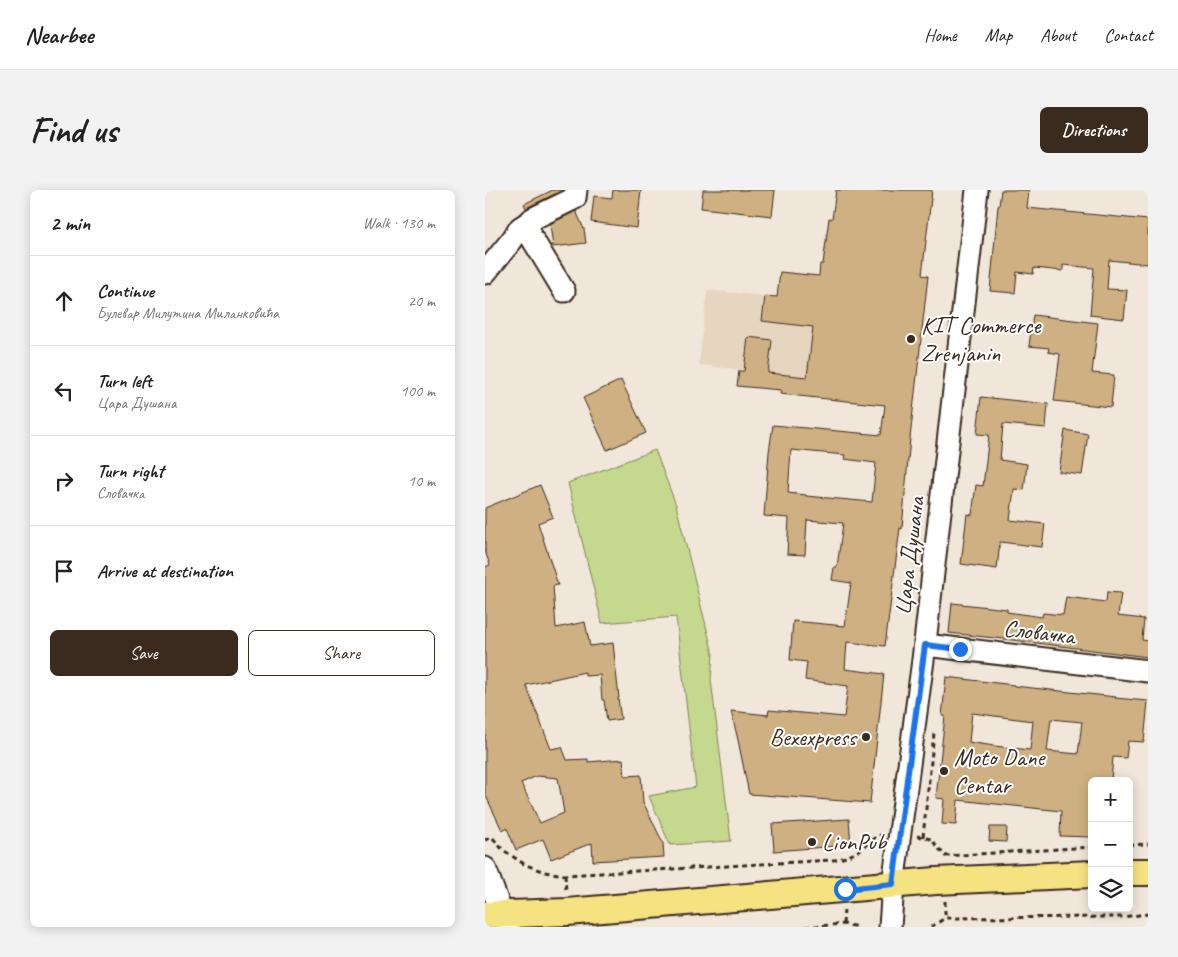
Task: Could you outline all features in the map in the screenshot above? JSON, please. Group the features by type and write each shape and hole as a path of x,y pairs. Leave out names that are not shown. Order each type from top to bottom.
{"main road":[{"path":"1133,872 1148,872"},
{"path":"499,919 945,880 1088,874"}],"street":[{"name":"Цара Душана","path":"890,927 893,884 925,645 977,190"},
{"path":"485,273 520,228 576,194"},
{"path":"529,222 530,235 564,291"},
{"name":"Словачка","path":"925,645 1148,671"},
{"path":"485,868 499,919"}],"path":[{"path":"485,840 492,837 503,850 524,864 544,872 565,875 834,860 847,858 874,838 886,833 931,839 945,856 1088,847"},
{"path":"1133,845 1148,844"},
{"path":"931,927 945,918 1121,917 1148,914"},
{"path":"805,927 843,924 858,927"}],"shaded area":[{"path":"707,290 764,296 762,321 889,336 807,377 699,365"}],"green space":[{"path":"655,450 676,505 713,654 711,680 731,841 670,845 649,796 696,787 676,617 602,623 568,483"}],"building":[{"path":"553,190 563,190 526,208 524,204"},
{"path":"613,190 641,190 637,228 591,222 594,196 612,198"},
{"path":"703,190 775,190 772,216 701,208"},
{"path":"836,190 932,190 922,275 928,276 902,529 900,528 885,646 847,642 845,669 884,674 870,803 749,794 731,711 768,715 769,710 844,717 848,686 805,680 807,662 790,660 793,621 845,626 851,583 832,580 834,567 837,567 843,523 807,520 805,555 787,554 789,518 764,516 769,452 773,425 881,435 885,405 780,394 781,390 737,386 739,371 744,371 748,337 772,340 768,373 807,377 813,327 762,321 765,296 777,297 780,272 819,276 820,264 823,264 829,218 832,219","holes":["791,450 845,455 844,459 876,463 872,502 788,493"]},
{"path":"1001,190 1029,190 1027,208 1148,220 1148,264 1109,260 1107,289 1127,290 1124,319 1090,315 1094,268 1063,265 1063,271 1034,268 1033,274 1017,272 1015,293 990,291"},
{"path":"576,211 584,229 586,243 553,247 550,224"},
{"path":"1033,315 1098,323 1092,373 1114,375 1111,407 1054,401 1060,354 1048,352 1049,348 1029,346"},
{"path":"621,380 646,433 607,450 583,398"},
{"path":"981,397 1048,404 1046,428 1003,424 1000,460 1027,464 1024,490 1014,489 1010,520 1045,524 1042,547 1000,542 997,569 961,564 967,514 972,515 976,485 983,486 989,435 977,434"},
{"path":"1065,430 1088,434 1082,475 1059,472"},
{"path":"540,485 553,517 538,523 558,585 553,586 556,628 585,622 590,646 613,643 621,719 607,721 604,700 602,700 600,675 585,676 585,672 526,685 551,749 562,747 567,760 588,759 588,762 623,759 625,776 641,775 643,802 663,843 664,857 593,861 592,843 551,859 543,839 516,850 507,828 502,830 485,794 485,567 490,565 485,551 485,508","holes":["537,776 558,778 564,813 540,823 521,783"]},
{"path":"1107,592 1121,593 1118,616 1144,619 1142,640 1148,641 1148,657 949,633 952,603 1007,609 1007,612 1042,617 1043,613 1063,615 1066,597 1106,602"},
{"path":"946,677 1148,701 1144,742 1128,741 1126,758 1113,757 1111,777 1088,777 1088,837 1060,836 1061,811 958,800 956,825 942,824 944,799 936,798 945,716 942,716","holes":["972,713 1033,721 1030,750 969,742","1051,719 1082,722 1078,754 1047,751"]},
{"path":"849,819 851,845 774,851 772,824"},
{"path":"990,827 1007,827 1006,842 989,841"}],"place":[{"name":"KIT Commerce Zrenjanin","path":"911,339"},
{"name":"Bexexpress","path":"866,737"},
{"name":"Moto Dane Centar","path":"944,771"},
{"name":"LionPub","path":"812,842"}],"route":[{"path":"845,889 893,884 925,645 960,649"}]}
